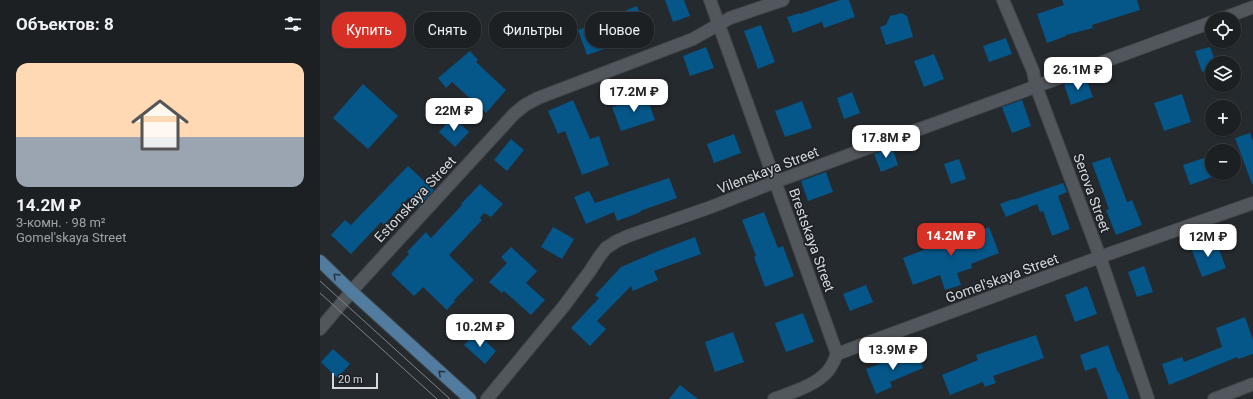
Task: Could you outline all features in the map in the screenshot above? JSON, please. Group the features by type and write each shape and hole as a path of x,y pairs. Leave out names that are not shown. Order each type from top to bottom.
{"main road":[{"path":"320,261 470,399"}],"street":[{"name":"Brestskaya Street","path":"710,0 837,354"},
{"name":"Estonskaya Street","path":"320,328 351,291 514,114 525,105 538,98 694,39 730,18 783,0"},
{"name":"Serova Street","path":"1002,0 1033,71 1036,86 1100,257 1148,399"},
{"path":"1241,12 1253,8"},
{"name":"Vilenskaya Street","path":"488,399 564,306 606,248 617,241 711,208 775,182 1205,25"},
{"name":"Gomel'skaya Street","path":"837,354 1100,257 1253,203"},
{"path":"774,399 801,389 816,381 829,370 837,354"},
{"path":"1214,399 1253,384"}],"building":[{"path":"665,0 684,0 690,16 673,22"},
{"path":"840,0 849,0 855,17 824,28 822,22 793,33 787,17"},
{"path":"1062,0 1137,0 1140,10 1092,25 1093,28 1066,35 1047,43 1037,14 1064,5"},
{"path":"637,6 639,12 622,12"},
{"path":"902,13 907,16 913,37 886,45 880,27 886,25 890,16"},
{"path":"761,25 775,62 758,69 744,31"},
{"path":"585,28 585,48 604,49 587,55 578,30"},
{"path":"1006,38 1012,54 989,62 983,46"},
{"path":"706,47 714,68 690,76 683,56"},
{"path":"1210,48 1213,56 1205,56 1205,71 1202,72 1195,51"},
{"path":"470,51 478,60 476,62 506,90 486,113 452,82 446,88 438,78"},
{"path":"934,54 944,79 924,87 914,61"},
{"path":"1085,76 1093,97 1071,105 1064,84"},
{"path":"363,84 398,116 368,149 333,118"},
{"path":"852,92 860,113 844,119 837,98"},
{"path":"1182,94 1191,122 1164,131 1154,103"},
{"path":"646,95 655,120 621,131 612,107"},
{"path":"573,100 590,139 599,136 609,165 582,175 565,131 558,134 548,111"},
{"path":"1022,100 1031,126 1012,133 1002,107"},
{"path":"802,101 812,128 785,137 775,111"},
{"path":"453,117 469,132 455,147 439,132"},
{"path":"1250,133 1253,141 1253,184 1241,154 1241,144 1237,144 1235,138"},
{"path":"734,134 741,153 714,163 707,144"},
{"path":"511,139 524,150 507,171 494,160"},
{"path":"892,147 898,165 881,172 874,154"},
{"path":"1110,157 1127,202 1132,200 1142,225 1116,235 1106,210 1109,209 1092,163"},
{"path":"1204,158 1205,180 1190,185 1183,165"},
{"path":"959,159 966,179 951,184 944,164"},
{"path":"408,166 434,190 419,206 409,197 384,225 381,222 351,254 331,235 345,220 351,225"},
{"path":"826,172 833,192 808,201 801,181"},
{"path":"669,178 677,198 617,221 614,212 586,224 574,197 589,191 595,203"},
{"path":"1063,183 1067,192 1058,196 1070,229 1052,236 1043,211 1040,212 1037,204 1006,217 1000,204 1013,199"},
{"path":"480,184 503,204 491,217 484,213 480,218 482,220 449,255 474,280 454,300 455,301 447,310 423,287 414,296 391,274 409,254 407,252 426,232 431,238"},
{"path":"764,212 778,248 783,246 794,276 765,287 754,257 756,256 742,220"},
{"path":"553,227 574,239 562,259 541,247"},
{"path":"989,227 999,253 971,264 972,268 957,273 961,285 945,290 940,275 913,285 903,258 947,241 945,235 960,230 962,237"},
{"path":"695,237 701,254 654,271 658,280 633,291 631,286 597,321 606,329 590,346 571,328 599,298 595,295 621,267"},
{"path":"1215,239 1226,268 1202,277 1191,248"},
{"path":"511,247 537,271 526,283 545,300 531,315 504,291 502,293 489,282 507,263 501,257"},
{"path":"1144,266 1153,292 1137,297 1128,272"},
{"path":"866,285 873,302 850,311 843,294"},
{"path":"1087,286 1097,314 1075,322 1065,295"},
{"path":"803,313 814,342 786,352 775,323"},
{"path":"1245,317 1253,340 1253,354 1238,359 1237,357 1169,385 1162,364 1182,357 1184,362 1222,347 1216,328"},
{"path":"476,332 496,351 485,364 464,345"},
{"path":"733,332 744,362 715,372 705,342"},
{"path":"1036,335 1044,358 993,376 996,383 985,387 983,382 950,395 942,375 978,360 976,355"},
{"path":"1108,345 1129,399 1108,399 1096,367 1085,371 1080,355"},
{"path":"333,349 350,364 337,378 321,362"},
{"path":"916,350 923,368 890,382 892,387 876,394 866,369"},
{"path":"680,385 698,399 669,399"}],"tram line":[{"path":"320,281 450,399"},
{"path":"320,293 437,399"}]}
